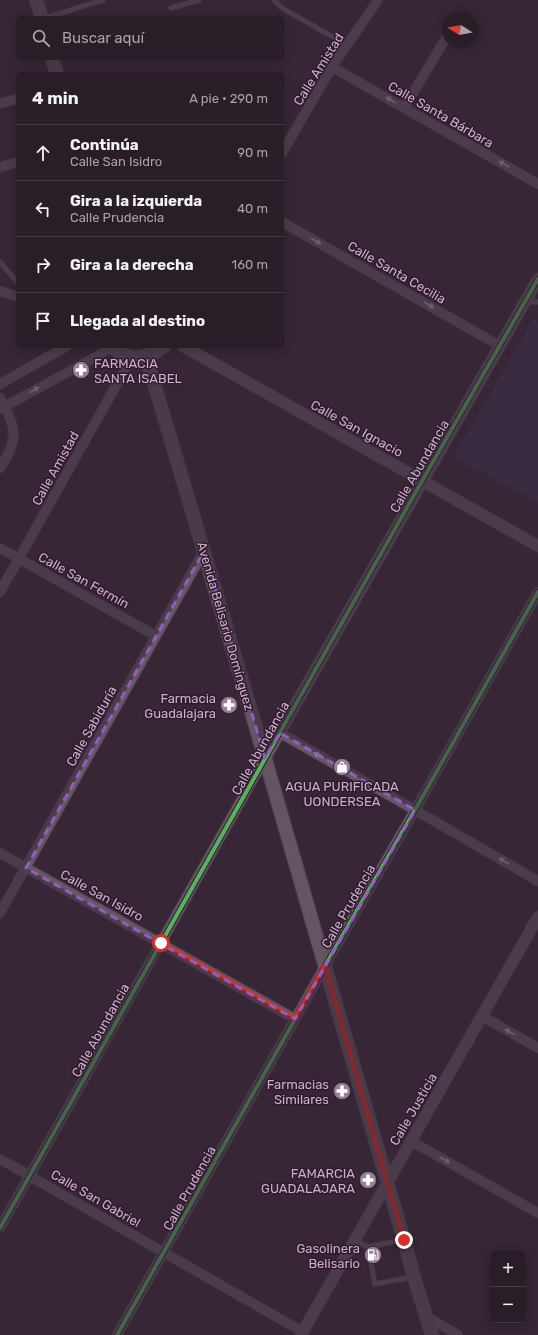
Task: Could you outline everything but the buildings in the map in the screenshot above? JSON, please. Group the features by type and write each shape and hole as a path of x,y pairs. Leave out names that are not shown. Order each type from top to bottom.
{"main road":[{"path":"36,0 42,16"},
{"path":"53,60 56,72"},
{"path":"114,348 124,355 132,357 146,356 161,348"},
{"name":"Avenida Belisario Domínguez","path":"146,356 265,758 432,1335"}],"street":[{"name":"Calle Amistad","path":"284,150 332,67 378,0"},
{"path":"404,108 442,45"},
{"name":"Calle Santa Bárbara","path":"332,67 538,184"},
{"path":"0,103 16,99"},
{"path":"0,167 16,163"},
{"name":"Calle Santa Cecilia","path":"284,223 500,346"},
{"name":"Calle Abundancia","path":"0,1228 422,481 538,279"},
{"path":"0,291 16,296"},
{"path":"0,384 63,348"},
{"path":"0,468 10,451 14,436 12,422 1,405 94,358 108,348"},
{"name":"Calle San Ignacio","path":"187,348 538,546"},
{"name":"Calle Amistad","path":"0,592 132,357"},
{"name":"Calle San Fermín","path":"0,548 156,636"},
{"name":"Calle Sabiduría","path":"0,913 204,551"},
{"name":"Calle Prudencia","path":"117,1335 538,592"},
{"path":"280,733 538,881"},
{"name":"Calle San Isidro","path":"0,853 295,1019"},
{"name":"Calle Justicia","path":"302,1334 538,917"},
{"path":"482,1016 538,1048"},
{"path":"411,1140 538,1212"},
{"name":"Calle San Gabriel","path":"0,1159 164,1252 302,1334"},
{"path":"427,1317 458,1335"}],"lane":[{"path":"50,16 103,0"},
{"path":"171,8 199,0"},
{"path":"274,0 282,8 347,45"},
{"path":"0,262 16,281"},
{"path":"524,302 538,302"},
{"path":"355,1240 368,1247 404,1240"},
{"path":"368,1247 375,1284 414,1277"}],"highlighted area":[{"path":"204,551 265,758 280,733 415,810 295,1019 26,868"}],"shaded area":[{"path":"533,319 538,321 538,503 454,457"}],"cycle path":[{"path":"0,1228 422,481 538,279"},
{"path":"117,1335 538,592"}],"place":[{"name":"FARMACIA SANTA ISABEL","path":"81,370"},
{"name":"Farmacia Guadalajara","path":"229,705"},
{"name":"AGUA PURIFICADA UONDERSEA","path":"342,767"},
{"name":"Farmacias Similares","path":"342,1091"},
{"name":"FAMARCIA GUADALAJARA","path":"368,1180"},
{"name":"Gasolinera Belisario","path":"373,1255"}],"route":[{"path":"161,943 295,1019 325,966 404,1240"}]}
